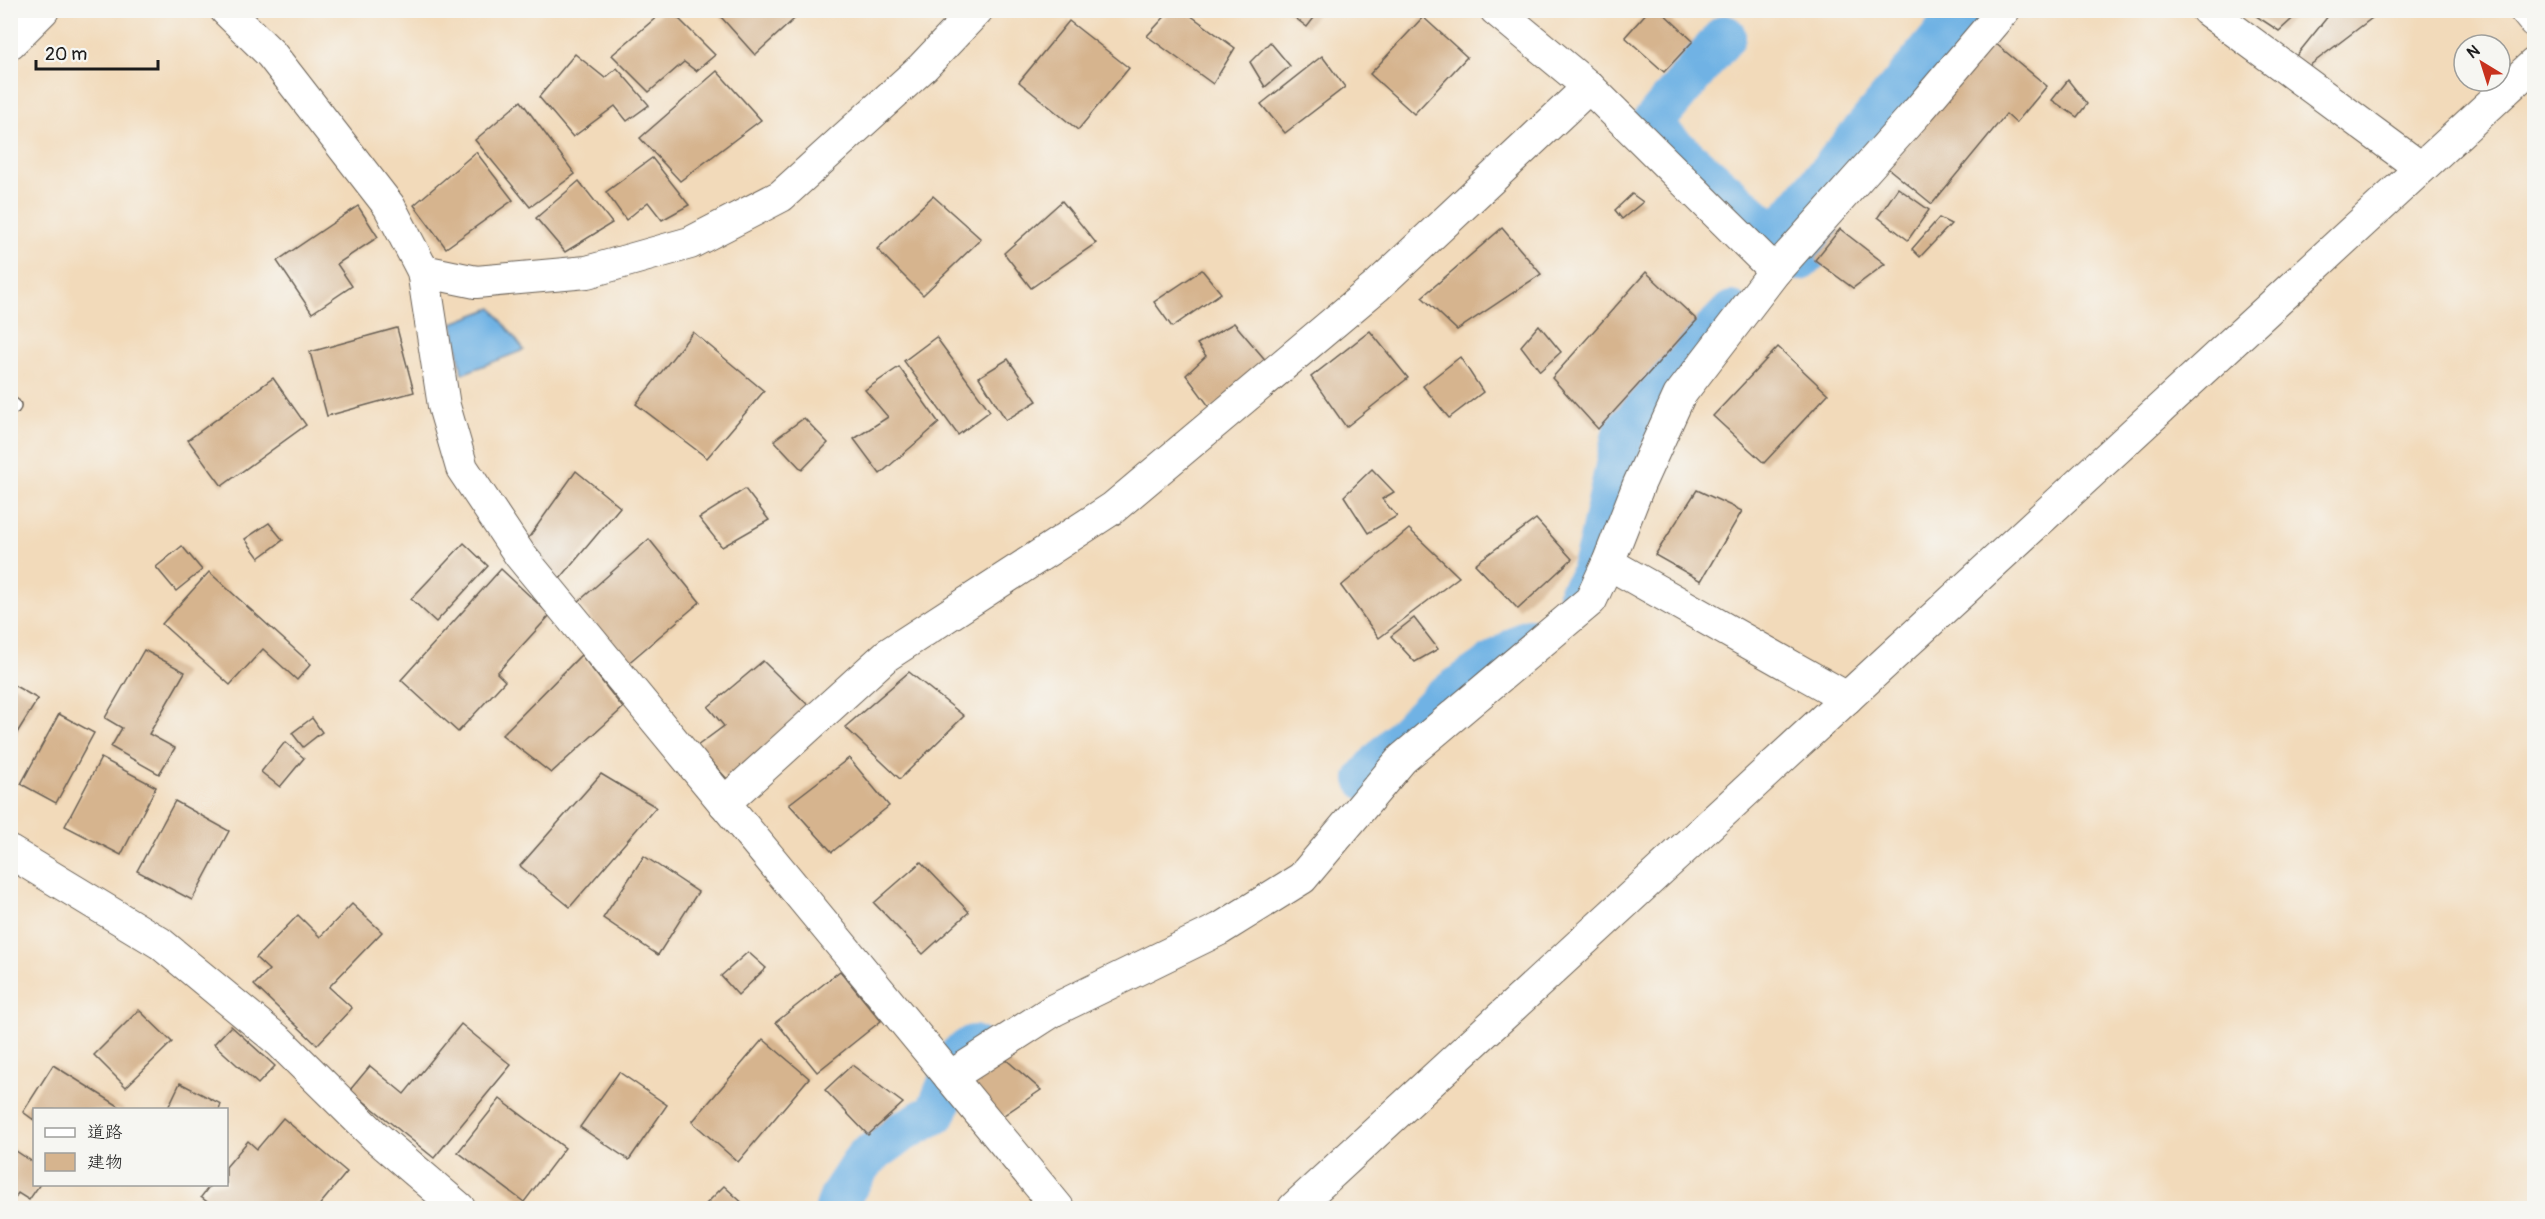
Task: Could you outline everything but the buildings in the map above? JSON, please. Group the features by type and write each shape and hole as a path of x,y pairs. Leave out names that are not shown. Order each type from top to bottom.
{"street":[{"path":"10,43 43,10"},
{"path":"226,10 271,54 389,206 423,271 444,406 462,468 520,555 1058,1209"},
{"path":"423,271 476,282 587,272 690,243 781,196 923,67 977,10"},
{"path":"1496,10 1589,87 1775,271"},
{"path":"950,1077 1054,1010 1220,928 1302,878 1402,759 1590,600 1608,563 1638,484 1679,396 1775,271 1918,111 2004,10"},
{"path":"2207,10 2421,168"},
{"path":"2525,10 2535,21"},
{"path":"1294,1209 2535,64"},
{"path":"724,803 887,655 1113,508 1376,287 1589,87"},
{"path":"1608,563 1847,698"},
{"path":"10,852 160,943 280,1042 375,1136 459,1209"}],"water":[{"path":"492,308 524,350 462,374 453,323"}],"waterway":[{"path":"1783,227 1964,10"},
{"path":"1725,36 1650,126 1772,233 1783,227 1818,235 1809,251 1800,260"},
{"path":"1579,594 1588,581 1598,549 1623,434 1687,358 1732,312"},
{"path":"1366,779 1441,699 1529,639"},
{"path":"836,1208 841,1195 865,1158 900,1133 936,1113 960,1055 973,1046"}]}
